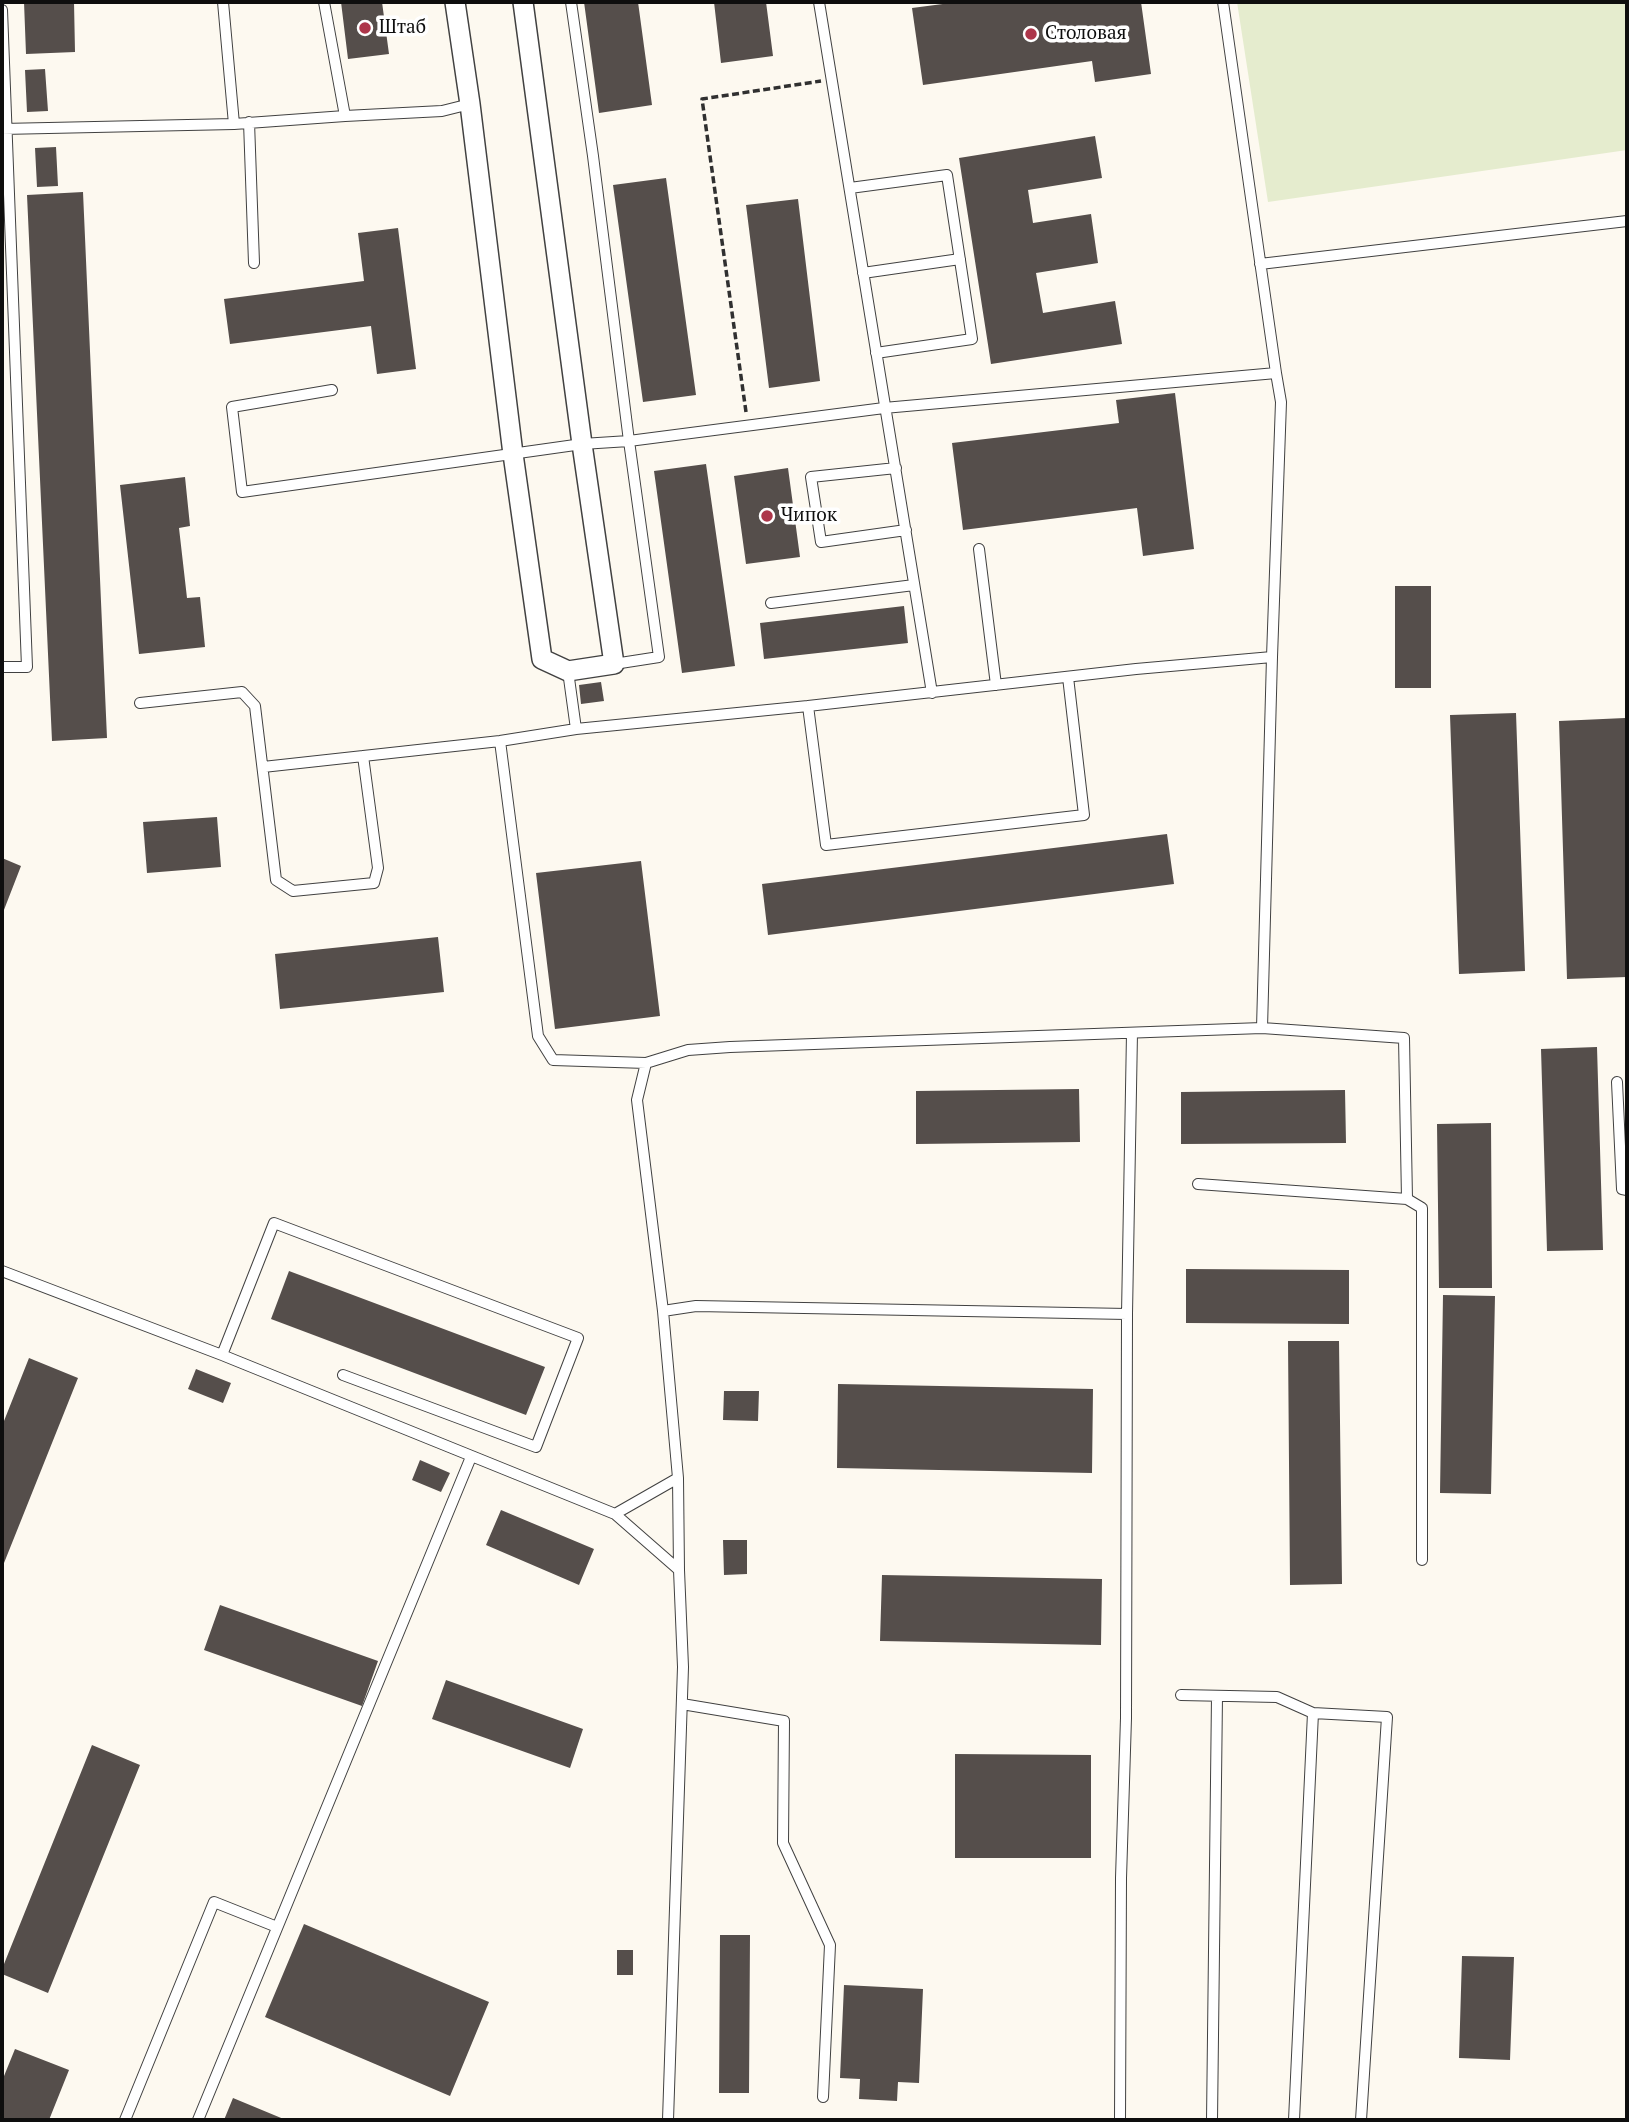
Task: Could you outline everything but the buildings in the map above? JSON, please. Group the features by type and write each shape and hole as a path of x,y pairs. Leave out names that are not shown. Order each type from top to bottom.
{"street":[{"path":"455,2 542,660 568,671 614,664 523,2"}],"lane":[{"path":"223,2 234,124"},
{"path":"324,2 345,116"},
{"path":"571,2 659,657 614,664"},
{"path":"819,2 932,693"},
{"path":"1223,2 1281,402 1262,1028"},
{"path":"2,10 4,128 27,667 2,667"},
{"path":"4,128 234,124 442,111 470,104"},
{"path":"249,122 254,263"},
{"path":"850,188 947,175 972,339 876,353"},
{"path":"1260,264 1627,221"},
{"path":"863,273 960,259"},
{"path":"331,390 232,407 242,492 582,444 629,441 884,408 1276,373"},
{"path":"896,468 811,477 821,542 906,530"},
{"path":"979,549 996,685"},
{"path":"771,603 914,585"},
{"path":"263,767 500,741 576,729 1272,657"},
{"path":"568,671 576,729"},
{"path":"808,706 826,845 853,842 1084,815 1068,677"},
{"path":"140,702 242,692 255,706 276,880 293,891 374,883 378,868 363,756"},
{"path":"500,741 538,1036 553,1060 646,1063 688,1050 730,1047 1262,1028 1404,1038 1407,1199"},
{"path":"1120,2120 1132,1032"},
{"path":"646,1063 636,1100 663,1311 678,1478 683,1667 668,2120"},
{"path":"1617,1083 1622,1189 1627,1190"},
{"path":"1198,1184 1407,1199 1422,1208 1422,1560"},
{"path":"222,1355 274,1223 578,1338 536,1447 343,1375"},
{"path":"2,1271 222,1355 615,1514 679,1570"},
{"path":"663,1311 696,1306 1127,1314"},
{"path":"198,2120 471,1457"},
{"path":"615,1514 678,1478"},
{"path":"1181,1695 1277,1697 1313,1713 1387,1717 1361,2120"},
{"path":"1212,2120 1217,1696"},
{"path":"682,1704 783,1721 783,1843 830,1945 823,2097"},
{"path":"1293,2120 1313,1713"},
{"path":"125,2120 214,1902 277,1927"}],"path":[{"path":"748,425 702,99 831,80"}],"green space":[{"path":"1237,2 1627,2 1627,150 1268,202"}],"place":[{"name":"Штаб","path":"365,28"},
{"name":"Столовая","path":"1031,34"},
{"name":"Чипок","path":"767,516"}]}
